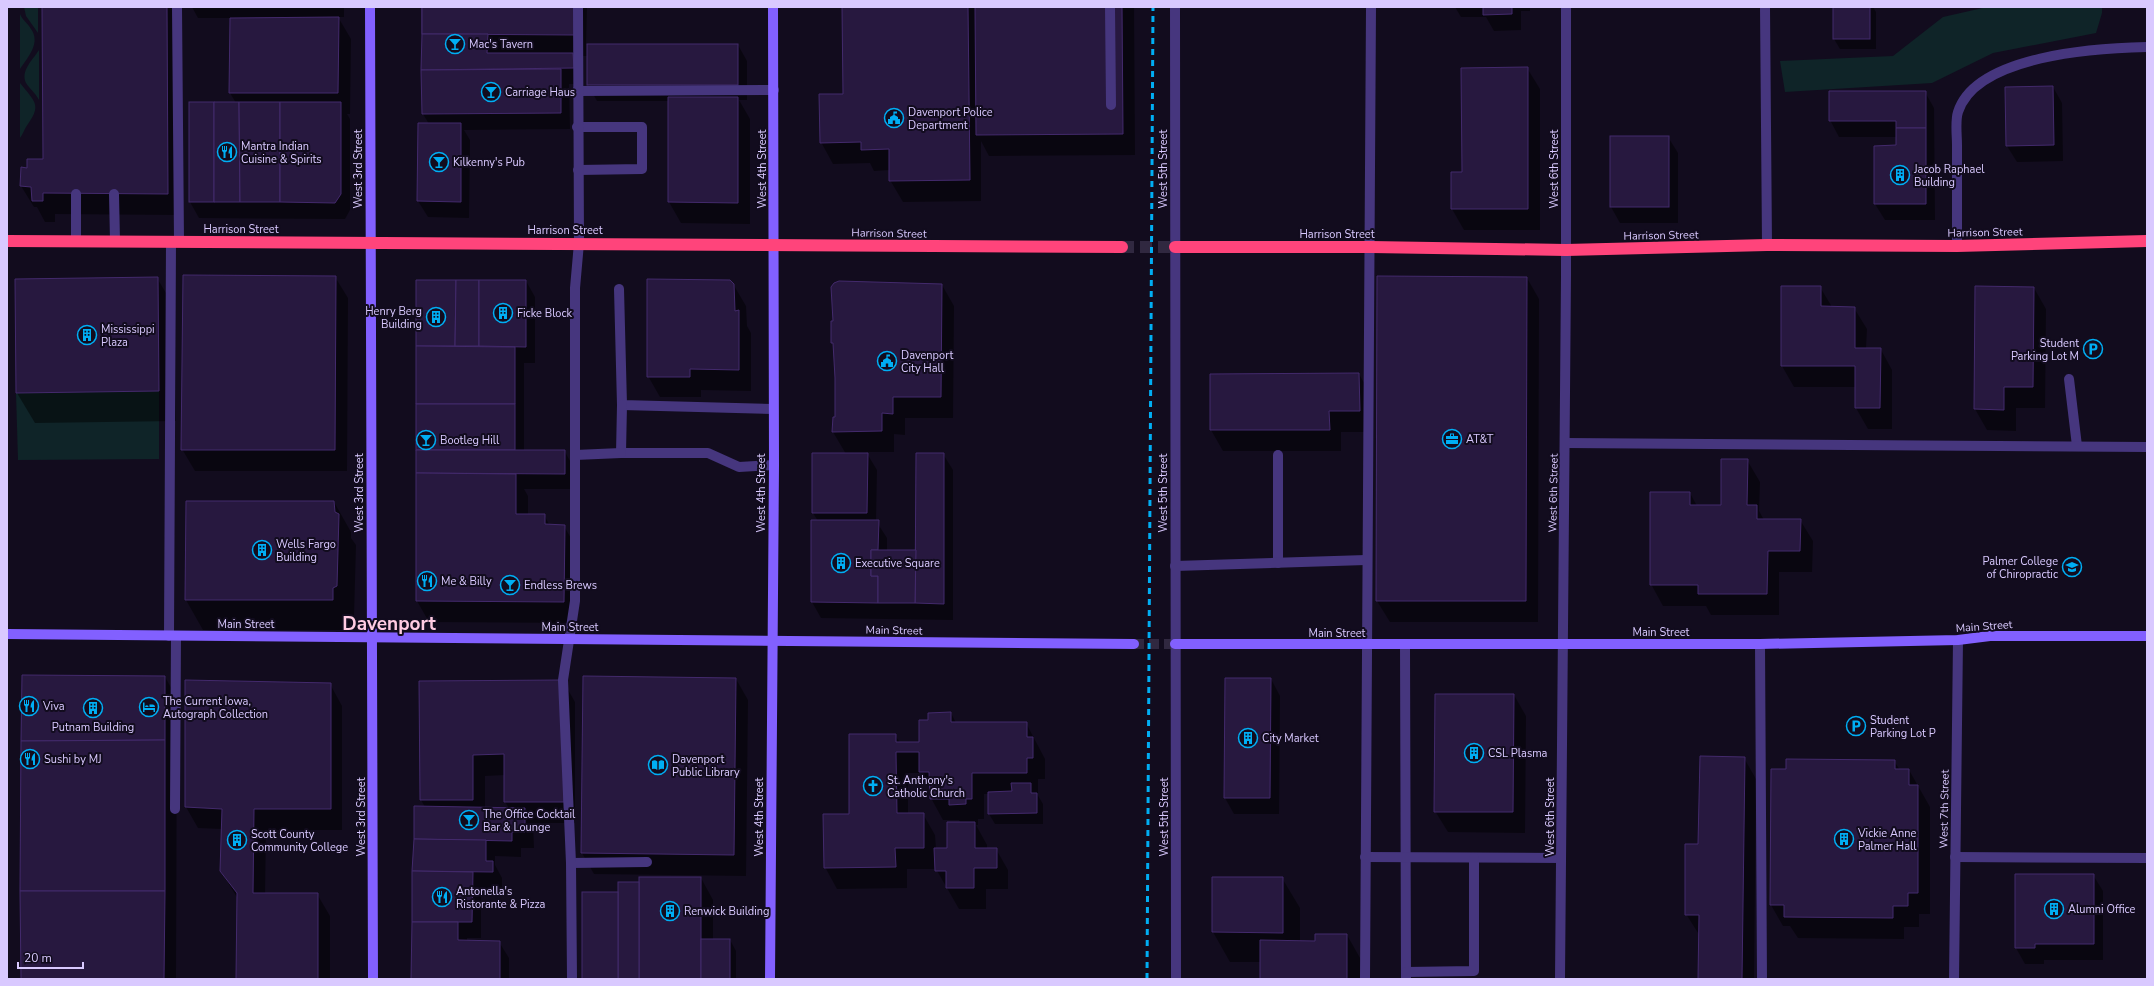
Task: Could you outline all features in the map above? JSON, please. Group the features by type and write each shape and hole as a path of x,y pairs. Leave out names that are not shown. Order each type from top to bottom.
{"highway":[{"name":"Harrison Street","path":"7,241 1122,247"},
{"name":"Harrison Street","path":"1175,248 1371,247 1566,250 1767,245 1957,246 2147,241"}],"street":[{"path":"175,808 172,636 177,7"},
{"name":"West 3rd Street","path":"370,7 373,979"},
{"path":"572,979 571,863 563,680 571,639 575,601 575,288 579,243 577,91 578,7"},
{"name":"West 4th Street","path":"770,979 774,465 773,7"},
{"path":"1110,7 1110,105"},
{"name":"West 5th Street","path":"1175,7 1176,979"},
{"path":"1365,979 1365,645 1371,247 1371,7"},
{"name":"West 6th Street","path":"1560,979 1565,443 1566,7"},
{"path":"1765,7 1767,245"},
{"path":"1957,246 1957,113 1968,93 1991,76 2023,64 2068,52 2147,47"},
{"path":"577,91 774,90"},
{"path":"578,127 642,127 642,169 578,170"},
{"path":"76,194 76,241"},
{"path":"114,194 115,241"},
{"path":"619,289 622,454"},
{"path":"2069,379 2077,446"},
{"path":"622,405 773,409"},
{"path":"1565,443 2147,447"},
{"path":"575,455 708,453 739,467 774,465"},
{"path":"1278,455 1278,563"},
{"path":"1176,566 1366,560"},
{"name":"Main Street","path":"7,634 1134,644"},
{"name":"Main Street","path":"1176,644 1760,644 1958,640 1990,636 2147,636"},
{"name":"West 7th Street","path":"1954,979 1958,640"},
{"path":"1760,644 1762,979"},
{"path":"1405,645 1406,976 1474,971 1474,858"},
{"path":"1365,857 1561,858"},
{"path":"1955,857 2147,858"},
{"path":"571,863 648,862"}],"green space":[{"path":"24,7 38,7 38,33 26,16"},
{"path":"1987,7 2102,7 2102,13 2096,33 1993,53 1932,83 1785,92 1780,61 1893,56 1943,17"},
{"path":"20,14 34,34 35,39 30,55 20,69"},
{"path":"39,50 39,100 26,82 25,72"},
{"path":"20,83 33,100 35,109 31,120 20,138"},
{"path":"159,391 159,459 18,460 16,393"}],"building":[{"path":"42,7 167,7 168,194 43,193 43,201 32,201 31,187 20,186 21,167 27,168 27,159 43,159"},
{"path":"422,7 480,7 480,34 422,34"},
{"path":"422,7 575,7 575,35 422,34"},
{"name":"Davenport Police Department","path":"842,7 968,7 970,180 889,181 889,149 861,150 861,142 820,143 819,94 843,94"},
{"path":"975,7 1122,7 1123,134 976,135"},
{"path":"1483,7 1512,7 1512,14 1483,15"},
{"path":"1833,7 1870,7 1870,39 1833,39"},
{"path":"339,17 338,93 229,93 230,18"},
{"name":"Mac's Tavern","path":"422,34 488,34 487,53 573,53 574,68 421,70"},
{"path":"587,44 738,44 738,85 587,85"},
{"path":"1528,67 1528,209 1451,209 1451,172 1462,172 1461,68"},
{"name":"Carriage Haus","path":"561,69 561,113 422,114 421,70"},
{"path":"2053,86 2054,145 2006,146 2005,87"},
{"path":"1829,91 1926,91 1926,128 1896,128 1896,121 1829,121"},
{"path":"668,97 738,97 738,203 668,202"},
{"path":"189,102 214,102 214,202 189,202"},
{"name":"Mantra Indian Cuisine & Spirits","path":"214,102 239,102 240,202 214,202"},
{"path":"239,102 280,102 280,202 240,202"},
{"path":"280,102 341,102 341,194 335,203 280,202"},
{"name":"Kilkenny's Pub","path":"418,123 461,123 461,202 417,201"},
{"name":"Jacob Raphael Building","path":"1896,128 1926,128 1926,204 1874,204 1874,146 1896,145"},
{"path":"1610,136 1669,136 1669,207 1610,207"},
{"path":"183,275 336,276 335,450 181,450"},
{"name":"AT&T","path":"1377,276 1527,277 1526,601 1376,601"},
{"name":"Mississippi Plaza","path":"158,277 159,391 16,393 15,279"},
{"path":"647,279 730,280 734,284 735,311 739,310 739,370 690,369 690,377 647,377"},
{"name":"Henry Berg Building","path":"416,280 456,280 455,346 416,346"},
{"path":"456,280 479,280 479,346 455,346"},
{"name":"Ficke Block","path":"479,280 526,280 526,347 479,346"},
{"name":"Davenport City Hall","path":"839,281 942,284 941,397 893,397 893,414 882,413 882,431 832,432 833,417 835,417 835,378 833,343 831,343 831,321 833,321 831,287 834,283"},
{"path":"1781,286 1821,286 1821,306 1855,307 1855,348 1881,348 1880,408 1855,408 1855,366 1781,366"},
{"path":"1975,286 2034,287 2033,387 2004,387 2004,410 1974,409"},
{"path":"416,346 515,347 515,404 416,404"},
{"path":"1359,373 1360,411 1329,411 1330,430 1210,430 1210,374"},
{"path":"416,404 515,404 515,450 416,450"},
{"path":"416,450 565,450 565,474 416,473"},
{"path":"812,453 868,453 867,513 812,513"},
{"path":"916,453 944,453 944,604 915,603"},
{"path":"1721,459 1748,459 1747,505 1757,505 1757,519 1801,519 1800,551 1768,551 1767,594 1698,594 1698,585 1650,585 1650,492 1690,492 1690,505 1721,505"},
{"path":"416,473 516,474 516,514 545,514 545,524 565,525 564,602 416,601"},
{"name":"Wells Fargo Building","path":"186,501 334,501 335,512 339,514 337,586 333,588 333,600 185,600"},
{"name":"Executive Square","path":"811,520 879,520 878,550 871,550 871,576 878,576 878,603 811,602"},
{"path":"871,550 916,550 915,603 878,603 878,576 871,576"},
{"name":"Putnam Building","path":"22,675 165,676 165,740 21,741"},
{"name":"Davenport Public Library","path":"583,676 736,678 734,855 581,853"},
{"name":"City Market","path":"1225,678 1271,678 1270,798 1224,798"},
{"name":"Scott County Community College","path":"185,680 331,683 331,809 254,809 253,893 318,893 318,979 236,979 237,893 220,871 222,809 185,807"},
{"path":"563,680 564,802 504,802 504,754 473,755 473,800 420,800 419,681"},
{"name":"CSL Plasma","path":"1435,694 1514,694 1513,812 1434,812"},
{"name":"St. Anthony's Catholic Church","path":"951,712 951,722 1027,722 1027,737 1033,737 1033,758 1027,758 1027,773 972,773 972,799 966,799 966,804 949,805 949,799 930,799 929,772 919,772 919,752 896,752 897,813 924,813 924,848 895,848 896,867 824,868 823,814 849,814 849,734 896,734 896,742 919,742 919,720 928,720 928,713"},
{"path":"165,740 165,891 20,891 21,741"},
{"path":"1700,756 1745,757 1742,979 1698,979 1699,915 1685,915 1685,844 1698,844"},
{"name":"Vickie Anne Palmer Hall","path":"1786,759 1895,760 1895,769 1909,769 1909,785 1918,785 1918,893 1908,893 1908,906 1893,906 1893,918 1784,917 1784,905 1770,905 1771,769 1786,769"},
{"path":"1011,783 1031,783 1031,793 1037,793 1037,813 988,814 988,792 1012,791"},
{"name":"The Office Cocktail Bar & Lounge","path":"414,806 525,808 525,832 512,832 512,841 414,839"},
{"path":"947,822 975,822 975,848 997,848 997,868 974,868 974,888 946,888 946,871 935,871 934,848 947,848"},
{"path":"414,839 486,840 486,861 493,861 493,872 412,871"},
{"name":"Antonella's Ristorante & Pizza","path":"412,871 473,872 472,922 412,922"},
{"name":"Alumni Office","path":"2015,874 2094,874 2094,944 2035,944 2035,948 2015,948"},
{"name":"Renwick Building","path":"639,877 701,877 701,979 639,979"},
{"path":"1212,877 1283,877 1283,933 1212,932"},
{"path":"618,882 639,882 639,979 618,979"},
{"path":"20,891 165,891 164,979 21,979"},
{"path":"582,892 618,892 618,979 582,979"},
{"path":"412,922 458,922 458,940 500,941 500,979 411,979"},
{"path":"1315,934 1347,934 1347,979 1260,979 1260,940 1315,941"},
{"path":"701,939 730,939 730,979 701,979"}],"tunnel":[{"path":"1122,247 1175,247"},
{"path":"1134,644 1175,644"}],"railway":[{"path":"1147,979 1153,7"}],"place":[{"name":"Mac's Tavern","path":"455,44"},
{"name":"Carriage Haus","path":"491,92"},
{"name":"Davenport Police Department","path":"894,118"},
{"name":"Mantra Indian Cuisine & Spirits","path":"227,152"},
{"name":"Kilkenny's Pub","path":"439,162"},
{"name":"Jacob Raphael Building","path":"1900,175"},
{"name":"Ficke Block","path":"503,313"},
{"name":"Henry Berg Building","path":"436,317"},
{"name":"Mississippi Plaza","path":"87,335"},
{"name":"Student Parking Lot M","path":"2093,349"},
{"name":"Davenport City Hall","path":"887,361"},
{"name":"AT&T","path":"1452,439"},
{"name":"Bootleg Hill","path":"426,440"},
{"name":"Wells Fargo Building","path":"262,550"},
{"name":"Executive Square","path":"841,563"},
{"name":"Palmer College of Chiropractic","path":"2072,567"},
{"name":"Me & Billy","path":"427,581"},
{"name":"Endless Brews","path":"510,585"},
{"name":"Viva","path":"29,706"},
{"name":"The Current Iowa, Autograph Collection","path":"149,707"},
{"name":"Putnam Building","path":"93,708"},
{"name":"Student Parking Lot P","path":"1856,726"},
{"name":"City Market","path":"1248,738"},
{"name":"CSL Plasma","path":"1474,753"},
{"name":"Sushi by MJ","path":"30,759"},
{"name":"Davenport Public Library","path":"658,765"},
{"name":"St. Anthony's Catholic Church","path":"873,786"},
{"name":"The Office Cocktail Bar & Lounge","path":"469,820"},
{"name":"Vickie Anne Palmer Hall","path":"1844,839"},
{"name":"Scott County Community College","path":"237,840"},
{"name":"Antonella's Ristorante & Pizza","path":"442,897"},
{"name":"Alumni Office","path":"2054,909"},
{"name":"Renwick Building","path":"670,911"}],"district":[{"name":"Davenport","path":"389,623"}]}
